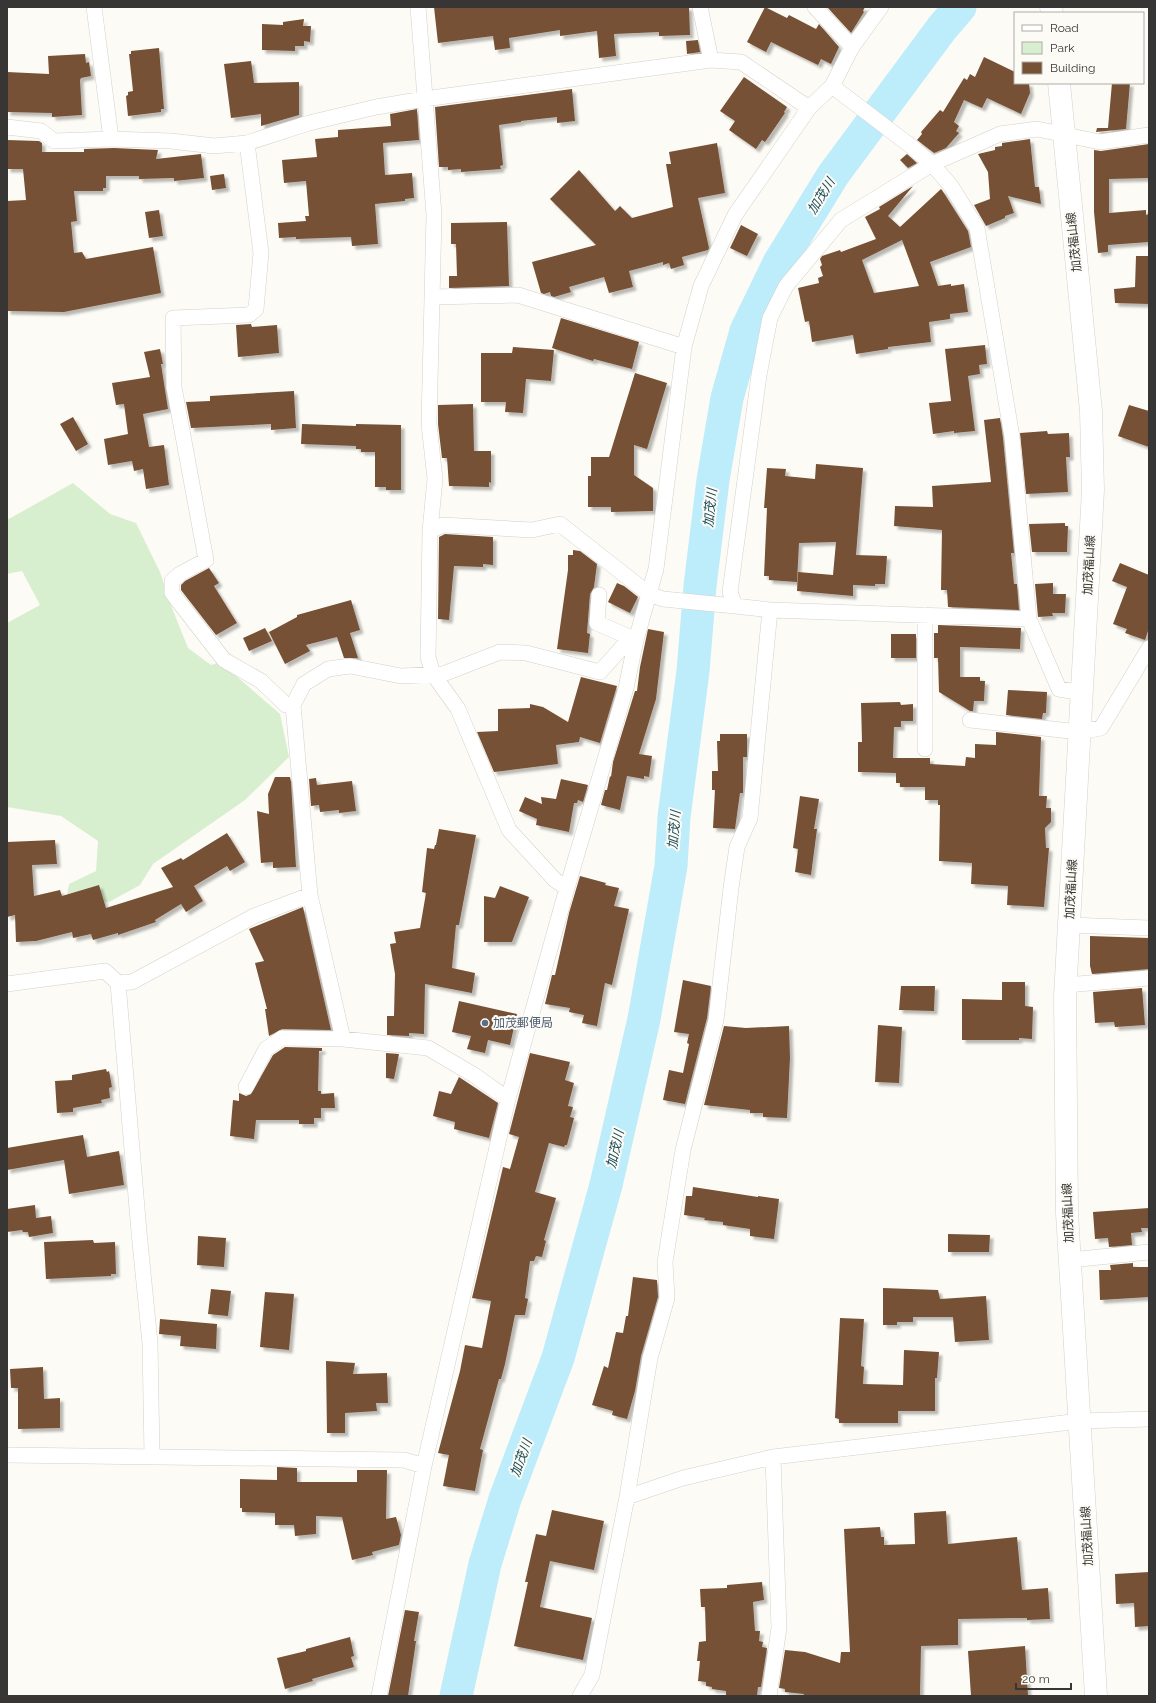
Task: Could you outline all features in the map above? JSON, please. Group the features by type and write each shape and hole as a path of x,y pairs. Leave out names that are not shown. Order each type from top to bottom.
{"main road":[{"name":"加茂福山線","path":"1059,84 1091,411 1093,490 1066,985 1067,1213 1096,1696"}],"street":[{"path":"94,7 111,139"},
{"path":"418,7 434,215 429,424 435,478 430,531 428,657 433,674 458,709 509,830 554,880 567,888"},
{"path":"700,7 711,60"},
{"path":"815,7 852,47"},
{"path":"379,1696 424,1466 508,1099 567,888 626,688 636,640 656,569 684,347 700,286 734,215 809,108 832,86 852,47 881,7"},
{"path":"7,127 41,131 54,141 111,139 171,141 214,146 247,143 309,123 376,107 424,99 711,60 741,62 809,108"},
{"path":"832,86 932,164 951,186 977,228 1012,437 1029,619 1059,689 1082,693"},
{"path":"731,606 730,592 759,375 770,318 786,286 840,220 932,164 1000,134 1037,129 1100,142 1149,135"},
{"path":"247,143 261,253 256,309 249,315 173,318 174,387 206,560 180,574 172,581 172,593 224,660 261,681 286,705 293,705"},
{"path":"432,297 518,295 684,347"},
{"path":"430,531 443,525 532,530 560,524 649,594 663,599 770,610 1029,619"},
{"path":"598,595 597,623 636,640"},
{"path":"580,1696 592,1675 627,1497 650,1358 667,1298 665,1262 683,1150 716,1020 737,847 750,818 770,610"},
{"path":"925,615 925,749"},
{"path":"344,1039 310,895 293,705 304,684 328,669 350,666 402,676 443,674 500,652 526,653 600,672 625,644 636,640"},
{"path":"970,720 1079,732 1101,728 1149,648"},
{"path":"7,984 105,972 118,983 132,982 254,916 310,895"},
{"path":"1069,925 1149,928"},
{"path":"1066,985 1149,978"},
{"path":"118,983 138,1232 150,1343 152,1456"},
{"path":"246,1087 266,1049 282,1038 344,1039 428,1048 474,1075 508,1099"},
{"path":"1070,1260 1149,1252"},
{"path":"627,1497 684,1478 773,1457 1080,1421 1149,1419"},
{"path":"7,1455 404,1460 424,1466"},
{"path":"768,1696 779,1628 773,1457"}],"green space":[{"path":"73,483 110,514 136,523 160,572 188,648 211,665 220,662 280,714 289,757 245,800 153,864 140,885 109,902 66,901 69,884 96,871 98,841 61,816 7,807 7,623 40,605 22,571 7,574 7,520"}],"building":[{"path":"434,7 689,7 690,35 659,36 659,32 614,34 616,56 599,58 597,31 560,36 560,30 509,38 510,48 495,50 493,36 438,43"},
{"path":"765,7 787,18 789,15 816,29 819,24 839,47 831,64 821,59 818,65 771,42 766,52 747,42"},
{"path":"865,7 864,12 851,33 828,8"},
{"path":"304,19 303,26 311,26 310,42 304,41 304,46 295,46 295,51 262,50 262,24 283,25 283,22"},
{"path":"698,40 700,52 687,54 686,41"},
{"path":"159,48 164,109 161,109 161,112 128,116 126,96 128,95 128,92 133,91 129,54 131,54 131,51"},
{"path":"85,54 86,63 89,62 91,76 81,78 80,80 82,115 52,117 52,113 7,112 7,72 49,74 48,56"},
{"path":"984,57 1014,72 1014,84 1029,84 1030,93 1021,114 987,98 982,108 964,100 954,122 959,126 956,131 959,133 946,148 934,153 917,140 922,134 921,132 940,110 943,112 964,78 967,80 970,74 975,77"},
{"path":"251,61 254,83 299,82 299,115 261,126 261,114 231,118 224,64"},
{"path":"744,77 787,107 784,112 785,113 765,142 762,140 756,149 729,130 735,121 720,111"},
{"path":"1112,84 1130,84 1126,129 1096,132 1097,128 1108,128"},
{"path":"572,89 575,121 557,123 557,117 499,125 503,165 500,166 501,169 461,172 461,169 448,170 448,167 439,167 435,107"},
{"path":"417,109 419,140 383,143 385,175 412,173 414,198 405,199 405,201 375,204 378,244 352,246 351,237 296,239 296,237 279,238 278,223 306,221 305,216 309,216 306,181 284,183 282,160 317,157 315,139 338,137 338,130 391,126 390,114"},
{"path":"1030,139 1035,187 1039,187 1041,204 1008,196 1014,213 986,226 974,205 990,199 988,172 978,154 995,150 995,147 1002,146 1002,143"},
{"path":"7,140 39,141 42,143 42,152 84,152 84,149 114,148 158,150 156,159 201,154 204,178 174,181 174,178 139,179 139,176 106,176 106,188 103,188 103,191 74,191 77,221 71,222 74,253 82,252 86,259 153,247 161,293 64,312 7,311 7,201 26,200 23,169 7,169"},
{"path":"717,143 725,193 698,198 709,248 708,250 682,257 684,265 671,269 669,263 663,265 663,262 629,271 633,287 609,293 604,277 569,287 571,292 554,297 551,296 550,292 544,294 541,293 532,262 596,245 550,199 579,170 615,211 620,206 632,218 673,207 666,164 671,164 669,152"},
{"path":"1149,144 1149,178 1109,179 1109,213 1146,210 1146,215 1149,214 1149,242 1108,245 1108,252 1098,253 1094,212 1094,150 1101,151"},
{"path":"907,154 917,163 908,168 900,160"},
{"path":"224,174 226,188 212,190 210,176"},
{"path":"913,186 888,216 900,227 941,189 942,190 968,231 971,247 930,262 938,286 964,284 968,312 950,314 950,319 929,322 931,342 888,347 888,349 856,354 853,335 812,342 809,321 805,322 798,288 819,283 818,278 823,276 820,267 822,265 820,259 822,256 840,250 841,252 876,239 865,217 880,209 879,207","holes":["902,240 919,286 874,293 862,260"]},
{"path":"159,210 163,236 149,238 145,212"},
{"path":"507,222 509,286 449,288 449,276 457,276 456,244 451,244 451,223"},
{"path":"741,225 758,234 747,256 730,248"},
{"path":"1136,256 1149,256 1149,304 1115,303 1114,289 1135,287"},
{"path":"561,318 639,342 632,369 594,359 593,361 552,348"},
{"path":"251,324 252,327 277,325 279,353 238,357 236,325"},
{"path":"985,345 987,364 979,365 980,374 968,376 975,431 954,433 954,431 933,434 929,403 951,401 945,349"},
{"path":"513,347 554,350 551,381 526,379 523,413 505,412 506,402 481,402 481,353 512,353"},
{"path":"160,349 168,409 143,414 149,447 164,445 169,485 146,489 143,469 134,471 132,461 108,465 104,439 128,434 124,404 116,405 112,383 150,377 144,352"},
{"path":"635,373 667,383 647,449 634,445 634,475 653,488 653,511 611,512 611,507 588,507 588,476 591,476 591,457 609,457"},
{"path":"294,391 296,428 271,430 271,424 191,428 186,402 210,401 210,396"},
{"path":"473,404 474,451 491,451 491,483 489,482 489,487 449,486 447,458 442,458 438,424 438,405"},
{"path":"1129,405 1149,411 1149,447 1118,436"},
{"path":"73,417 88,444 76,451 60,424"},
{"path":"1000,418 1014,553 1011,553 1014,584 1017,584 1019,610 948,607 947,590 941,590 942,530 894,526 895,506 933,507 932,486 991,482 984,420"},
{"path":"302,424 356,426 356,424 401,425 401,490 386,490 386,487 375,487 375,452 361,452 361,449 356,449 356,446 301,444"},
{"path":"1047,431 1048,434 1069,433 1070,457 1066,457 1068,492 1026,494 1020,433"},
{"path":"816,464 863,468 856,555 887,556 885,584 875,584 875,586 853,585 853,596 797,591 798,572 833,575 836,542 799,543 797,582 769,580 769,576 764,576 767,508 764,508 767,468 786,469 785,476 815,479"},
{"path":"1065,523 1065,526 1068,526 1067,552 1032,552 1029,524"},
{"path":"445,534 493,537 493,565 483,564 483,567 454,566 449,620 438,619 439,537"},
{"path":"573,550 580,551 597,564 594,587 590,594 587,633 590,634 588,653 557,649 568,570 568,555 573,555"},
{"path":"1120,563 1149,575 1149,628 1145,640 1125,633 1127,629 1113,624 1127,587 1112,581"},
{"path":"209,568 219,583 214,586 237,623 216,635 181,590 181,585 185,581"},
{"path":"617,583 624,586 638,597 630,613 608,602"},
{"path":"1053,583 1053,594 1066,594 1065,613 1052,613 1053,616 1038,617 1035,584"},
{"path":"351,600 360,630 350,633 358,658 344,658 337,637 306,645 310,651 285,664 269,632 297,617 297,615"},
{"path":"938,625 1021,628 1020,649 960,647 960,677 980,677 980,681 985,681 984,701 974,701 973,711 970,711 939,692 938,658 934,658 934,633 938,633"},
{"path":"265,628 272,641 249,651 243,638"},
{"path":"648,629 664,632 656,699 639,754 652,756 649,777 644,776 644,779 627,776 620,810 601,805 605,790 607,790 610,776 611,777 613,762 635,691 637,691 640,667"},
{"path":"891,634 916,634 916,658 891,658"},
{"path":"581,677 617,686 600,743 580,737 579,742 556,745 558,764 494,772 477,732 498,731 498,709 530,708 530,704 543,707 568,722"},
{"path":"1008,690 1047,692 1046,713 1043,713 1042,719 1006,715"},
{"path":"900,702 901,705 913,704 913,721 901,721 901,727 894,727 893,758 930,758 930,764 965,766 966,757 975,758 975,744 996,745 996,732 1041,737 1039,796 1047,796 1046,808 1051,808 1051,822 1045,828 1046,848 1049,848 1044,907 1007,905 1008,886 971,884 972,863 939,861 940,805 938,805 938,800 925,800 925,787 900,787 900,783 896,783 896,773 858,772 858,742 862,742 861,703"},
{"path":"720,734 747,734 747,757 743,757 743,793 740,793 735,829 713,828 715,790 712,790 712,771 718,771 717,741 720,741"},
{"path":"275,777 290,777 296,867 273,868 273,862 261,863 257,811 269,814 268,794"},
{"path":"316,778 317,785 352,781 356,811 339,813 339,810 320,812 319,805 311,806 309,779"},
{"path":"561,779 588,785 583,802 578,800 577,803 574,803 569,832 536,825 537,819 519,811 525,797 542,804 541,797 556,799"},
{"path":"800,796 819,799 814,829 817,829 811,875 795,872 798,849 793,848"},
{"path":"439,829 476,835 459,925 456,925 452,968 475,973 472,993 425,984 424,1034 409,1033 409,1036 387,1035 387,1016 394,1016 395,974 390,944 396,943 394,932 420,928 426,893 422,892 427,848 434,849"},
{"path":"227,833 245,862 230,871 227,866 194,886 203,901 186,912 181,904 155,920 156,922 118,935 118,933 93,940 91,934 73,938 72,932 36,941 16,942 15,915 7,917 7,842 55,840 57,864 32,865 34,896 60,890 62,896 99,885 106,908 173,887 161,868 181,858 183,860"},
{"path":"580,876 606,883 605,885 619,888 614,906 629,909 612,985 605,983 597,1026 582,1023 584,1015 569,1012 570,1008 545,1004 552,975 555,975 569,913"},
{"path":"500,886 529,897 512,942 484,942 484,896 495,898"},
{"path":"303,907 331,1030 282,1029 269,1036 265,1009 267,1009 255,963 264,961 249,929"},
{"path":"1090,936 1149,938 1149,969 1092,974 1090,966"},
{"path":"683,980 711,986 707,1018 685,1104 663,1100 669,1070 683,1073 689,1044 687,1043 689,1034 674,1032"},
{"path":"1002,982 1025,982 1025,1006 1033,1007 1032,1039 962,1040 962,999 1002,1000"},
{"path":"901,986 935,986 934,1011 899,1010"},
{"path":"1142,988 1145,1025 1115,1027 1114,1022 1095,1023 1093,992"},
{"path":"459,1001 517,1014 510,1045 488,1040 485,1053 467,1049 471,1036 452,1032"},
{"path":"878,1025 902,1027 899,1083 875,1082"},
{"path":"724,1026 746,1028 789,1026 790,1058 787,1118 763,1117 763,1113 750,1113 750,1110 704,1105"},
{"path":"285,1047 322,1048 322,1051 319,1051 318,1091 321,1091 321,1094 334,1093 335,1108 321,1108 321,1118 314,1118 314,1124 299,1124 299,1120 256,1120 254,1139 230,1136 233,1100 239,1101 239,1093 246,1096 251,1094 273,1055"},
{"path":"386,1053 399,1054 394,1079 386,1078"},
{"path":"530,1053 570,1062 565,1080 574,1083 568,1106 573,1107 570,1117 574,1118 567,1145 564,1147 549,1143 535,1192 556,1198 544,1240 546,1241 542,1257 536,1256 534,1261 530,1261 525,1298 528,1299 525,1315 515,1315 505,1364 501,1379 499,1379 480,1449 483,1450 475,1491 443,1486 449,1455 438,1453 460,1371 465,1345 482,1348 491,1301 472,1298 503,1167 510,1169 519,1137 509,1134"},
{"path":"106,1069 107,1072 109,1071 112,1087 109,1088 110,1098 101,1100 102,1103 73,1108 73,1112 57,1113 55,1081 72,1080 72,1075"},
{"path":"459,1077 498,1103 489,1138 454,1129 455,1122 433,1116 439,1091 451,1094"},
{"path":"83,1135 87,1157 119,1151 124,1185 69,1194 64,1160 7,1170 7,1148"},
{"path":"693,1187 779,1199 774,1239 750,1236 750,1229 723,1225 723,1222 704,1220 705,1218 684,1215 686,1196 692,1196"},
{"path":"35,1205 36,1218 51,1216 53,1233 29,1237 28,1232 23,1232 22,1230 7,1232 7,1209"},
{"path":"1149,1208 1149,1228 1141,1228 1142,1232 1131,1233 1132,1245 1109,1247 1108,1238 1095,1239 1093,1212"},
{"path":"948,1234 990,1235 989,1252 948,1252"},
{"path":"198,1236 226,1238 224,1267 197,1265"},
{"path":"93,1240 94,1243 115,1242 116,1274 111,1274 111,1276 46,1279 44,1242"},
{"path":"1133,1263 1133,1267 1149,1267 1149,1297 1100,1300 1099,1270 1111,1270 1110,1265"},
{"path":"633,1277 657,1280 658,1297 641,1356 635,1391 627,1419 612,1415 613,1411 592,1405 604,1366 608,1368 616,1332 623,1333 626,1316 628,1316"},
{"path":"883,1288 938,1290 940,1299 986,1296 989,1340 955,1342 953,1317 913,1317 913,1322 897,1322 897,1325 883,1325"},
{"path":"211,1289 231,1291 228,1316 208,1314"},
{"path":"265,1292 294,1294 289,1350 260,1347"},
{"path":"840,1318 864,1319 861,1366 864,1367 863,1384 903,1385 904,1350 939,1352 937,1378 935,1378 935,1411 898,1411 898,1423 839,1423 839,1419 835,1418"},
{"path":"160,1319 217,1324 216,1349 180,1346 181,1336 159,1334"},
{"path":"326,1361 355,1363 353,1374 387,1373 388,1403 376,1403 377,1411 345,1413 345,1433 327,1433"},
{"path":"43,1367 44,1399 60,1398 60,1428 18,1429 18,1388 11,1388 10,1369"},
{"path":"277,1467 297,1468 297,1482 357,1482 357,1470 387,1470 386,1519 396,1517 401,1535 399,1545 372,1552 373,1555 352,1560 342,1517 316,1516 316,1534 295,1536 294,1525 275,1525 275,1513 242,1512 242,1508 240,1508 240,1479 277,1480"},
{"path":"552,1510 604,1521 594,1570 550,1561 540,1607 592,1618 583,1660 514,1646 528,1582 525,1582 536,1534 546,1536"},
{"path":"946,1511 948,1544 1017,1537 1022,1590 1048,1588 1050,1619 958,1619 958,1645 921,1646 920,1696 803,1696 804,1694 785,1692 785,1689 779,1688 785,1650 805,1652 840,1663 841,1652 850,1652 844,1529 880,1527 881,1537 884,1537 884,1545 915,1544 914,1513"},
{"path":"1149,1572 1149,1626 1135,1627 1134,1603 1116,1604 1115,1574"},
{"path":"762,1582 764,1600 753,1602 755,1631 760,1631 759,1641 763,1642 762,1647 767,1648 761,1687 758,1687 757,1696 726,1696 726,1691 712,1689 712,1687 706,1686 706,1682 698,1681 700,1661 697,1661 699,1642 706,1641 705,1607 701,1607 700,1589 727,1588 727,1585"},
{"path":"405,1610 419,1612 408,1696 388,1696"},
{"path":"350,1637 354,1656 351,1657 354,1667 312,1679 313,1681 285,1689 277,1658 306,1651 306,1649"},
{"path":"1025,1646 1028,1696 971,1696 968,1651"}],"waterway":[{"name":"加茂川","path":"456,1696 485,1564 505,1499 558,1358 606,1185 644,1019 671,866 674,817 693,671 700,586 713,480 727,398 746,331 779,263 833,175 942,28 960,7"}],"place":[{"name":"加茂郵便局","path":"485,1023"}]}
